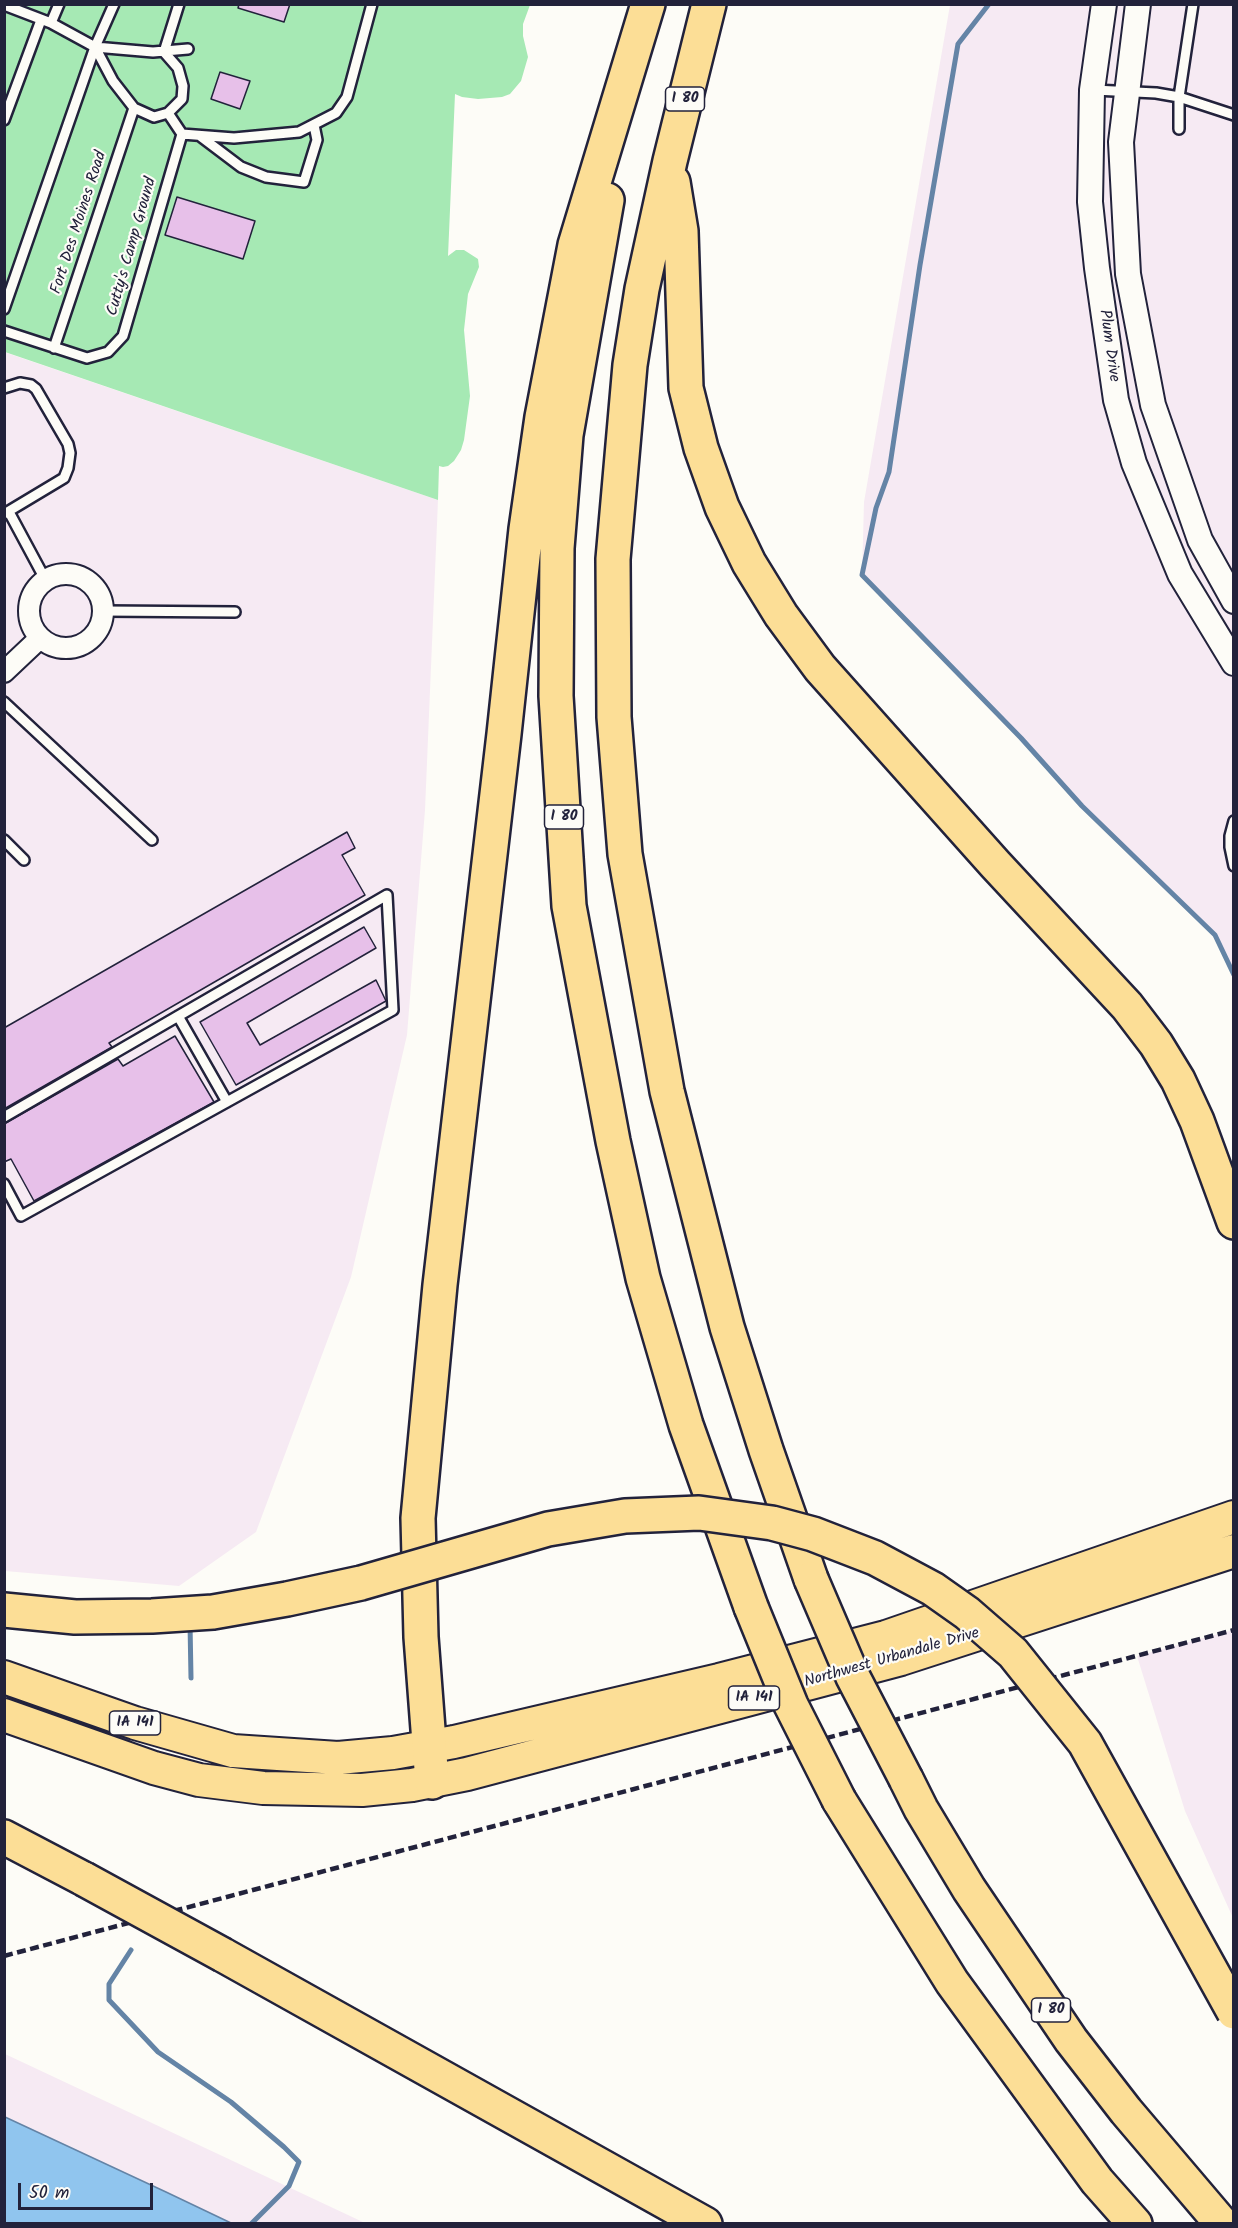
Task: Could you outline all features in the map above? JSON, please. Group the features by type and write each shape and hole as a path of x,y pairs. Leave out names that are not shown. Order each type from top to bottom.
{"highway":[{"name":"I 80","path":"709,4 670,161 642,289 630,365 613,558 614,717 625,854 667,1091 727,1327 766,1450 811,1579 854,1677 921,1809 969,1889 1071,2040 1126,2111 1222,2223"},
{"name":"I 80","path":"647,7 607,198 566,435 557,548 556,696 569,906 613,1141 643,1278 686,1425 751,1607 791,1705 839,1800 952,1982 1097,2181 1135,2223"},
{"path":"432,1782 421,1637 418,1518 438,1296 506,722 526,529 542,417 574,245 647,7"},
{"path":"670,161 681,231 686,388 701,448 722,507 749,563 781,615 820,668 995,864 1122,999 1149,1034 1178,1080 1197,1121 1233,1222"},
{"path":"4,1610 75,1617 213,1612 361,1583 548,1529 625,1516 699,1513 772,1523 813,1534 875,1558 933,1588 967,1613 1012,1653 1085,1743 1233,2013"},
{"name":"Northwest Urbandale Drive","path":"4,1677 189,1740 233,1751 338,1758 429,1747 719,1680 886,1637 1233,1517"},
{"name":"Northwest Urbandale Drive","path":"4,1715 154,1768 199,1780 263,1788 362,1790 432,1782 901,1659 1233,1551"},
{"path":"4,1837 223,1955 705,2223"}],"street":[{"name":"Plum Drive","path":"1104,4 1092,90 1090,202 1116,400 1134,463 1180,574 1233,663"},
{"name":"Plum Drive","path":"1138,4 1121,142 1128,274 1154,405 1200,540 1233,601"},
{"path":"64,573 84,578 99,592 104,611 101,624 86,643 75,648 62,648 50,645 40,638 31,624 28,607 34,591 45,579 64,573"},
{"path":"4,672 40,638"}],"lane":[{"path":"51,23 59,4"},
{"path":"4,309 95,47 114,4"},
{"path":"164,52 179,4"},
{"path":"168,113 182,134 200,136 234,138 268,135 299,132 314,125 336,113 346,97 372,4"},
{"path":"1179,129 1179,97 1193,4"},
{"path":"4,5 51,23 95,47 164,52 188,49"},
{"path":"4,120 41,20"},
{"path":"95,47 113,81 134,108 154,117 168,113 182,99 183,86 178,68 164,52"},
{"path":"1092,90 1156,93 1179,97 1233,115"},
{"name":"Fort Des Moines Road","path":"54,348 134,108"},
{"path":"200,136 241,167 266,177 304,182 317,140 314,125"},
{"name":"Cutty's Camp Ground","path":"4,331 87,358 108,352 123,336 182,134"},
{"path":"4,388 20,383 31,385 36,389 68,444 70,453 64,478 7,513 45,579"},
{"path":"104,611 235,612"},
{"path":"4,702 152,840"},
{"path":"1233,821 1230,848 1233,866"},
{"path":"4,840 24,860"},
{"path":"4,1117 387,895 393,1010 21,1216 4,1184"},
{"path":"178,1016 227,1102"}],"shaded area":[{"path":"950,5 1233,5 1233,975 1215,935 1082,806 1021,738 862,575 864,502"},
{"path":"4,352 438,500 425,810 407,1035 351,1277 256,1532 179,1586 5,1571"},
{"path":"1234,1630 1233,1918 1185,1811 1137,1656"},
{"path":"5,2054 365,2223 5,2223"}],"green space":[{"path":"5,5 530,5 523,24 528,57 521,81 510,94 502,97 478,99 455,94 448,256 456,250 464,250 478,259 479,267 468,294 464,330 470,396 464,440 454,461 448,466 439,466 438,500 5,352"}],"water":[{"path":"5,2117 166,2192 231,2223 5,2223"}],"building":[{"path":"239,4 290,4 284,22 238,8"},
{"path":"220,72 250,81 240,109 211,99"},
{"path":"177,197 255,221 243,259 165,235"},
{"path":"347,832 355,848 342,855 365,895 109,1043 112,1047 4,1109 4,1028"},
{"path":"364,927 376,948 247,1023 260,1045 376,980 386,1001 236,1085 200,1022"},
{"path":"175,1036 214,1102 34,1201 11,1159 4,1162 4,1124 118,1059 123,1066"}],"waterway":[{"path":"989,4 958,44 920,265 889,472 876,508 862,575 1021,738 1082,806 1215,935 1234,975"},
{"path":"190,1623 191,1678"},
{"path":"131,1950 109,1984 109,2000 158,2052 231,2102 299,2162 289,2186 251,2224"}],"railway":[{"path":"4,1956 1234,1630"}]}
